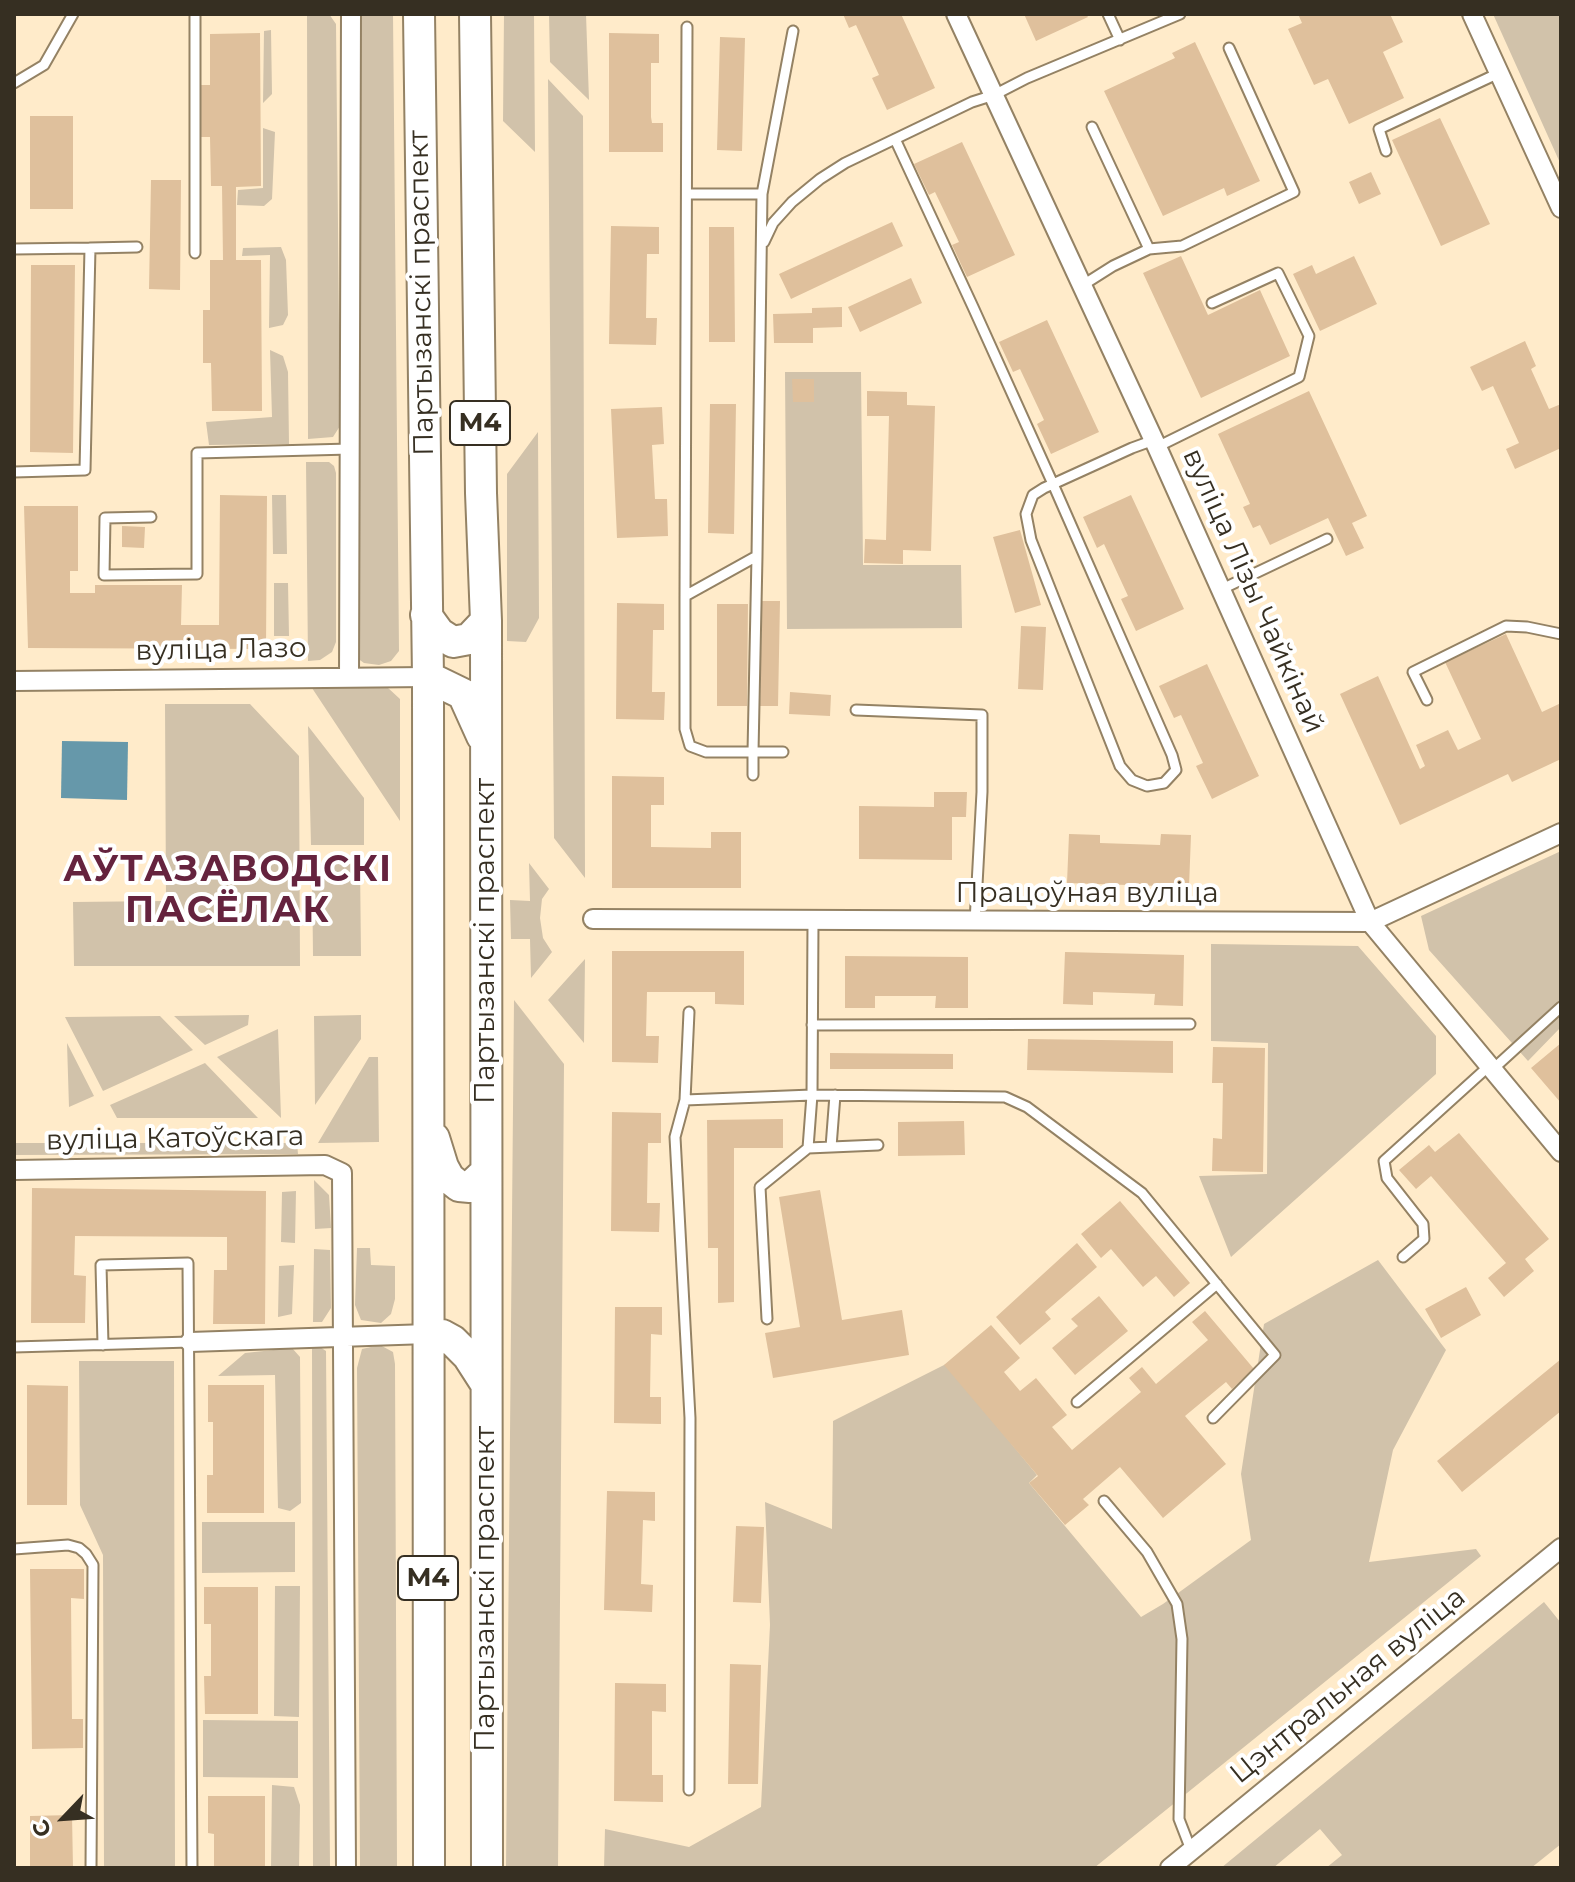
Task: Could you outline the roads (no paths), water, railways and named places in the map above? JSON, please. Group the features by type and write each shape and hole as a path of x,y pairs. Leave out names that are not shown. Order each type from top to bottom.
{"main road":[{"name":"Партызанскі праспект","path":"419,14 428,677 429,1868"},
{"name":"Партызанскі праспект","path":"475,14 481,493 486,621 487,1868"},
{"path":"426,615 439,633 453,642 469,639 486,621"},
{"path":"428,677 463,694 486,745"},
{"path":"427,1113 449,1178 459,1186 470,1187 486,1172"},
{"path":"428,1334 442,1335 453,1341 468,1356 486,1384"}],"street":[{"path":"349,677 351,14"},
{"name":"вуліца Лізы Чайкінай","path":"956,14 1156,443 1370,922 1561,1152"},
{"path":"1472,14 1561,208"},
{"name":"вуліца Лазо","path":"14,681 428,677"},
{"name":"Працоўная вуліца","path":"593,919 1370,922 1561,833"},
{"name":"вуліца Катоўскага","path":"14,1170 221,1165 325,1165 336,1168 342,1173 344,1182 344,1337"},
{"path":"190,1342 428,1334"},
{"path":"344,1337 346,1868"},
{"name":"Цэнтральная вуліца","path":"1170,1868 1561,1548"}],"lane":[{"path":"14,83 44,65 73,14"},
{"path":"195,14 195,253"},
{"path":"1108,14 1120,40"},
{"path":"762,245 773,223 792,202 845,163 972,102 1180,14"},
{"path":"687,27 685,729 690,746 706,752 783,752"},
{"path":"753,775 762,194 793,31"},
{"path":"1083,285 1149,249 1182,246 1294,192 1229,48"},
{"path":"1386,151 1379,129 1499,73"},
{"path":"1092,127 1149,249"},
{"path":"895,139 1053,484 1172,755 1176,770 1164,783 1147,786 1132,780 1120,766 1031,540 1026,514 1033,495 1053,484 1156,443 1299,377 1309,336 1278,273 1212,303"},
{"path":"687,194 762,194"},
{"path":"14,249 137,247"},
{"path":"14,472 85,470 90,248"},
{"path":"151,517 105,518 104,575 197,574 197,453 350,449"},
{"path":"1222,589 1327,539"},
{"path":"685,596 757,556"},
{"path":"1427,700 1413,672 1506,626 1561,634"},
{"path":"856,710 982,715 982,792 975,922"},
{"path":"808,1148 812,1095 813,922"},
{"path":"1403,1257 1424,1239 1423,1224 1387,1178 1384,1161 1561,1008"},
{"path":"689,1012 685,1100 675,1137 690,1418 689,1790"},
{"path":"812,1025 1190,1024"},
{"path":"685,1100 812,1095 1005,1097 1027,1107 1142,1193 1275,1355 1213,1418"},
{"path":"831,1147 835,1095"},
{"path":"767,1319 760,1187 808,1148 878,1145"},
{"path":"103,1345 101,1265 188,1263 192,1868"},
{"path":"1077,1402 1217,1284"},
{"path":"14,1347 190,1342"},
{"path":"1104,1501 1147,1552 1177,1604 1182,1639 1179,1819 1191,1850"},
{"path":"14,1549 68,1545 79,1548 93,1565 91,1868"}],"water":[{"path":"62,741 128,742 127,800 61,798"}],"district":[{"name":"АЎТАЗАВОДСКІ ПАСЁЛАК","path":"228,890"}]}
